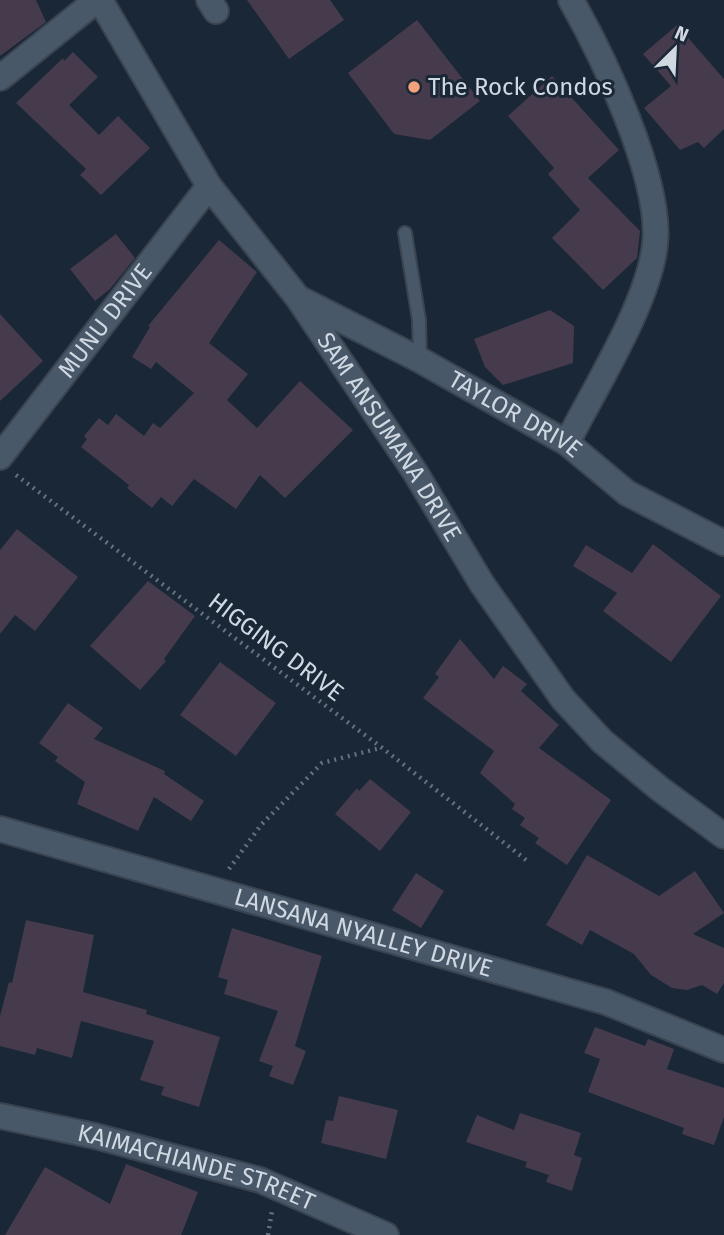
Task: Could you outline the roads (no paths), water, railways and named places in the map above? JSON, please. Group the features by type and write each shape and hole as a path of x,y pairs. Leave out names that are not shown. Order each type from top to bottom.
{"street":[{"path":"0,78 99,0"},
{"name":"SAM ANSUMANA DRIVE","path":"99,0 209,186 298,298 415,472 482,584 563,699 612,749 724,836"},
{"path":"567,443 628,322 644,283 655,244 655,218 648,176 593,40 571,0"},
{"name":"MUNU DRIVE","path":"6,464 209,186"},
{"name":"TAYLOR DRIVE","path":"298,298 420,360 567,443 627,493 724,543"},
{"name":"LANSANA NYALLEY DRIVE","path":"0,828 606,1002 724,1050"},
{"name":"KAIMACHIANDE STREET","path":"0,1116 95,1136 260,1180 386,1235"}],"lane":[{"path":"405,233 419,320 420,360"}],"place":[{"name":"The Rock Condos","path":"414,87"}]}
